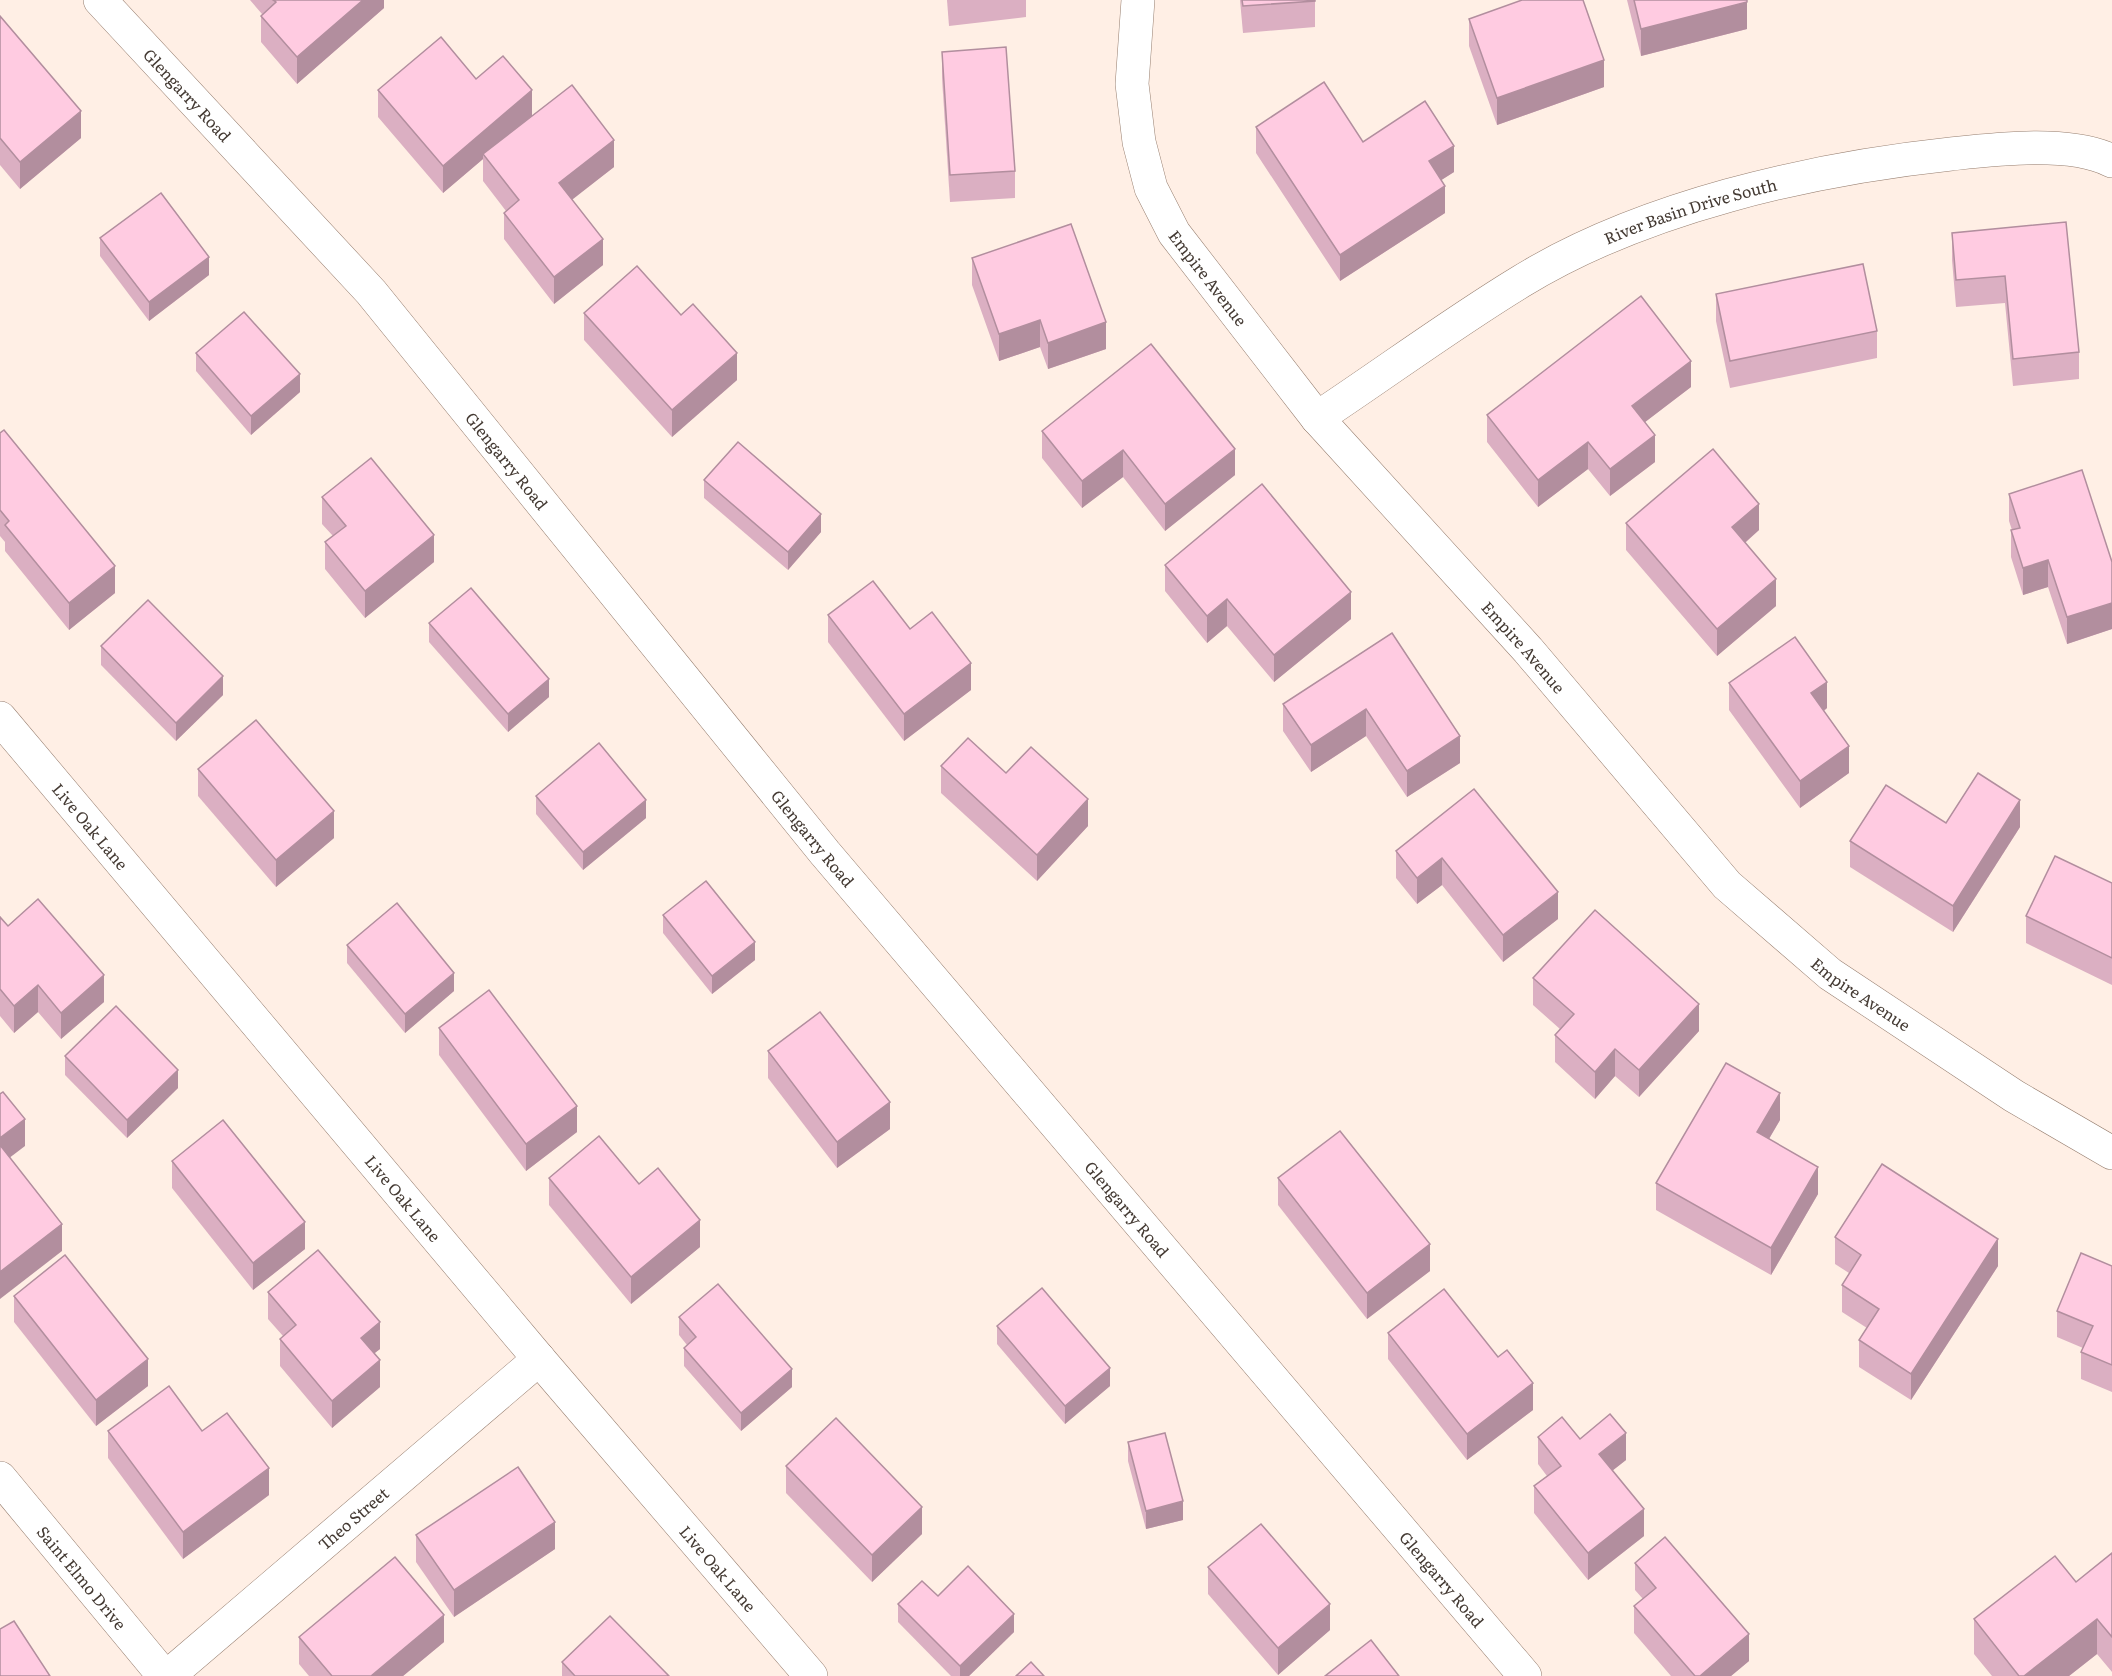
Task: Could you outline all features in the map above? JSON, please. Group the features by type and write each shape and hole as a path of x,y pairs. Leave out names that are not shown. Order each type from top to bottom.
{"street":[{"name":"Glengarry Road","path":"100,0 371,292 825,853 1525,1676"},
{"name":"Empire Avenue","path":"1138,0 1132,84 1139,142 1151,188 1174,233 1317,418 1528,650 1727,885 1830,974 2014,1096 2112,1153"},
{"name":"River Basin Drive South","path":"1317,418 1521,281 1613,235 1715,200 1803,178 1907,159 2020,147 2098,154 2112,161"},
{"name":"Live Oak Lane","path":"0,718 539,1359 811,1676"},
{"name":"Theo Street","path":"166,1676 539,1359"},
{"name":"Saint Elmo Drive","path":"0,1478 166,1676"}],"building":[{"path":"273,0 363,0 297,57 261,16 276,2"},
{"path":"1242,0 1315,0 1315,1 1243,6"},
{"path":"1522,0 1583,0 1604,60 1497,98 1469,19"},
{"path":"1634,0 1747,0 1747,2 1641,29"},
{"path":"0,16 81,111 20,162 0,138"},
{"path":"441,37 476,79 503,56 532,90 443,166 378,90"},
{"path":"1006,47 1015,171 950,175 942,52"},
{"path":"1324,82 1363,142 1425,101 1454,146 1429,161 1445,186 1340,255 1256,127"},
{"path":"572,85 614,140 559,183 603,239 554,277 504,213 519,200 483,154"},
{"path":"161,193 209,257 149,302 100,238"},
{"path":"2066,222 2079,352 2013,359 2005,276 1956,280 1952,233"},
{"path":"1071,224 1106,322 1048,343 1040,320 999,334 972,258"},
{"path":"1863,264 1877,331 1730,361 1716,294"},
{"path":"637,266 681,315 693,304 737,353 672,410 584,313"},
{"path":"1641,296 1691,361 1632,406 1655,435 1610,469 1588,442 1538,480 1487,415"},
{"path":"244,312 300,374 251,416 196,353"},
{"path":"1151,344 1235,449 1165,504 1123,450 1082,481 1042,431"},
{"path":"4,430 115,566 69,603 5,525 9,521 0,510 0,433"},
{"path":"738,442 821,514 788,552 704,480"},
{"path":"1713,449 1759,504 1732,527 1776,579 1717,629 1626,523"},
{"path":"371,458 434,535 365,591 325,542 346,526 322,497"},
{"path":"2082,470 2112,562 2112,603 2067,617 2048,560 2023,568 2011,530 2020,528 2009,494"},
{"path":"1262,484 1351,592 1274,655 1227,599 1207,616 1165,565"},
{"path":"873,581 910,629 932,612 971,663 904,714 828,615"},
{"path":"471,588 549,679 508,714 429,623"},
{"path":"148,600 223,676 176,723 101,646"},
{"path":"1392,633 1460,736 1407,771 1366,709 1311,745 1283,704"},
{"path":"1795,637 1827,682 1811,693 1849,746 1800,781 1729,683"},
{"path":"256,720 334,811 276,860 198,769"},
{"path":"968,738 1006,773 1031,747 1088,799 1037,855 941,766"},
{"path":"599,743 646,800 583,852 536,796"},
{"path":"1978,773 2020,800 1953,906 1850,841 1886,785 1946,823"},
{"path":"1474,789 1558,892 1503,935 1442,858 1417,878 1396,851"},
{"path":"2055,856 2112,883 2112,958 2026,916"},
{"path":"706,881 755,942 712,976 663,915"},
{"path":"38,899 104,975 61,1013 38,985 14,1006 0,989 0,917 8,926"},
{"path":"397,903 454,973 405,1014 347,945"},
{"path":"1595,910 1699,1004 1639,1070 1615,1049 1595,1072 1555,1035 1574,1014 1533,978"},
{"path":"489,990 577,1106 526,1144 439,1028"},
{"path":"116,1006 178,1070 127,1120 65,1056"},
{"path":"820,1012 890,1102 837,1142 768,1051"},
{"path":"1726,1063 1780,1093 1757,1132 1818,1167 1771,1248 1656,1183"},
{"path":"3,1092 25,1119 0,1138 0,1094"},
{"path":"223,1120 305,1222 253,1263 172,1161"},
{"path":"1340,1131 1430,1244 1367,1293 1278,1178"},
{"path":"599,1136 639,1184 658,1168 700,1220 631,1277 549,1178"},
{"path":"0,1145 62,1224 0,1272"},
{"path":"1882,1164 1998,1239 1911,1374 1859,1340 1879,1309 1842,1285 1861,1255 1835,1237"},
{"path":"318,1250 380,1322 361,1338 380,1360 332,1401 280,1339 296,1325 268,1292"},
{"path":"2081,1253 2112,1266 2112,1365 2081,1352 2093,1326 2057,1311"},
{"path":"65,1255 148,1359 96,1400 14,1296"},
{"path":"718,1284 792,1369 741,1413 684,1348 696,1337 679,1317"},
{"path":"1042,1288 1110,1368 1065,1406 997,1326"},
{"path":"1444,1289 1498,1357 1507,1350 1533,1383 1467,1434 1388,1333"},
{"path":"169,1386 202,1431 227,1413 269,1468 183,1532 108,1431"},
{"path":"1610,1414 1626,1433 1599,1454 1644,1509 1588,1553 1534,1486 1561,1466 1538,1437 1562,1417 1580,1439"},
{"path":"836,1418 922,1507 872,1555 786,1466"},
{"path":"1165,1433 1183,1501 1146,1511 1128,1442"},
{"path":"518,1467 555,1522 454,1590 416,1535"},
{"path":"1261,1524 1330,1604 1278,1648 1208,1567"},
{"path":"1665,1537 1749,1634 1700,1676 1695,1676 1634,1606 1656,1588 1635,1563"},
{"path":"2112,1553 2112,1637 2097,1619 2024,1676 2019,1676 1974,1619 2055,1556 2076,1582"},
{"path":"395,1557 444,1615 371,1676 332,1676 299,1637"},
{"path":"968,1566 1014,1614 960,1666 898,1604 922,1581 938,1596"},
{"path":"610,1616 669,1676 575,1676 562,1662"},
{"path":"14,1621 50,1676 0,1676 0,1629"},
{"path":"1371,1640 1399,1676 1325,1676"},
{"path":"1031,1662 1044,1676 1016,1676"}]}
